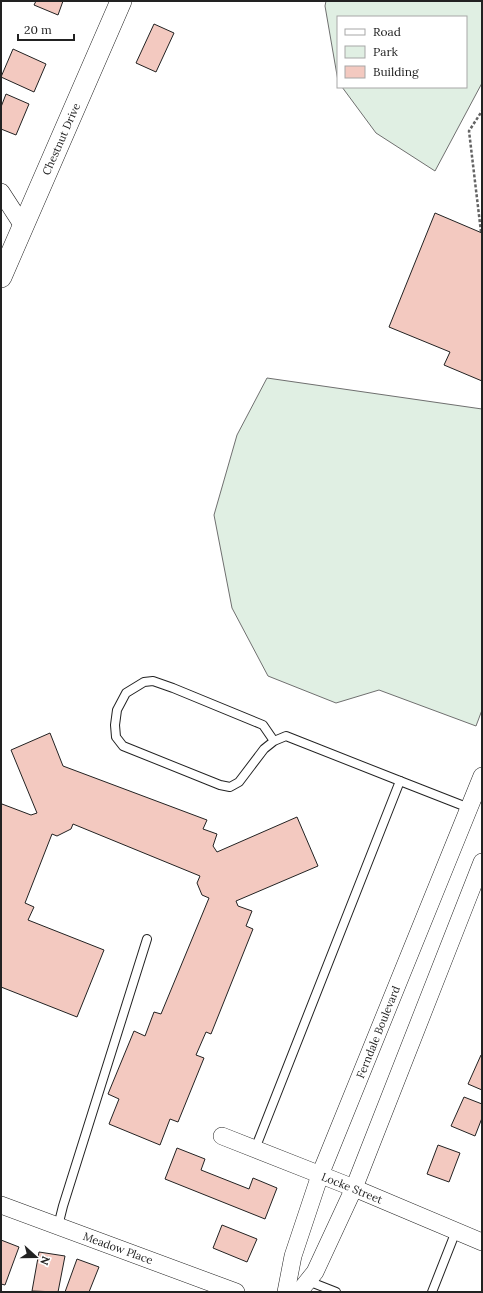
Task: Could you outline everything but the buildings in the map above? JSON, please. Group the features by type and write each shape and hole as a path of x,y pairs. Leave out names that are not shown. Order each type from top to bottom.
{"street":[{"name":"Chestnut Drive","path":"1,277 121,1"},
{"path":"1,192 23,226"},
{"name":"Ferndale Boulevard","path":"286,1292 293,1256 320,1175 482,776"},
{"path":"303,1286 315,1272 354,1188 482,862"},
{"name":"Locke Street","path":"222,1136 354,1188 482,1242"},
{"name":"Meadow Place","path":"1,1205 236,1292"}],"lane":[{"path":"274,741 263,725 153,681 144,682 126,693 117,710 115,725 116,737 123,746 220,785 230,787 239,782 264,749 274,741 286,736 469,808"},
{"path":"256,1150 400,781"},
{"path":"58,1226 65,1199 147,939"},
{"path":"432,1292 456,1231"},
{"path":"303,1286 336,1292"}],"path":[{"path":"481,232 469,131 482,111"}],"green space":[{"path":"326,1 482,1 482,83 435,171 376,133 343,88 467,88 467,16 337,16 337,75 325,6"},
{"path":"267,378 482,409 482,710 476,726 379,690 336,703 268,676 232,608 214,515 237,435"}]}
